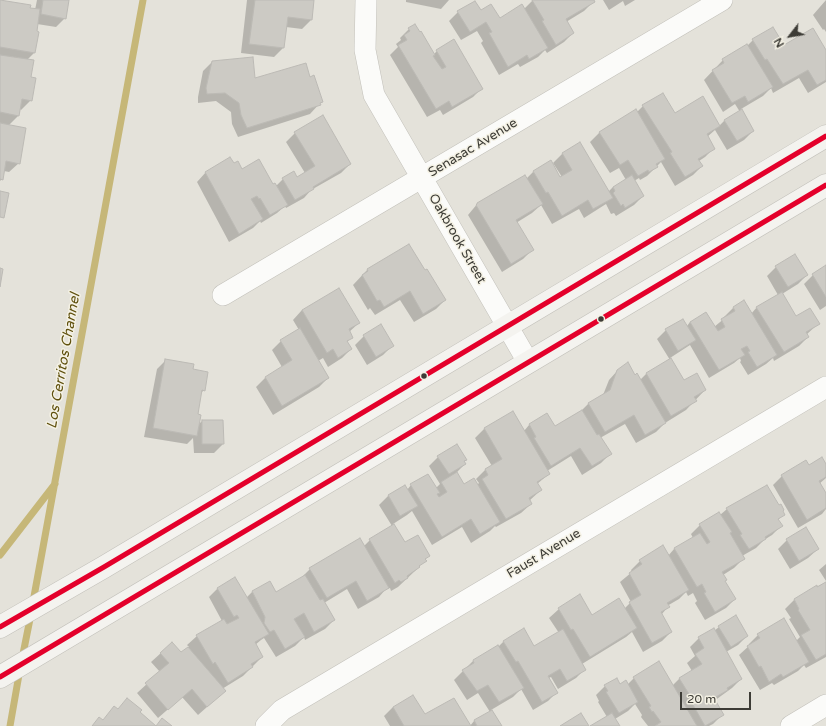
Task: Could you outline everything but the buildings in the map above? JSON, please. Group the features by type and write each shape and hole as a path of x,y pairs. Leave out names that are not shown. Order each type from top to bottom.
{"main road":[{"path":"0,627 104,567 826,136"},
{"path":"0,677 826,185"}],"street":[{"name":"Oakbrook Street","path":"366,0 365,50 374,95 528,362"},
{"name":"Senasac Avenue","path":"223,296 722,0"},
{"name":"Faust Avenue","path":"266,726 282,710 826,387"},
{"path":"791,726 826,706"}],"waterway":[{"name":"Los Cerritos Channel","path":"33,602 143,0"},
{"path":"0,555 55,484"},
{"name":"Los Cerritos Channel","path":"22,659 31,614"},
{"name":"Los Cerritos Channel","path":"10,726 20,669"}],"transit line":[{"path":"0,627 104,567 826,136"},
{"path":"0,677 826,185"}]}
